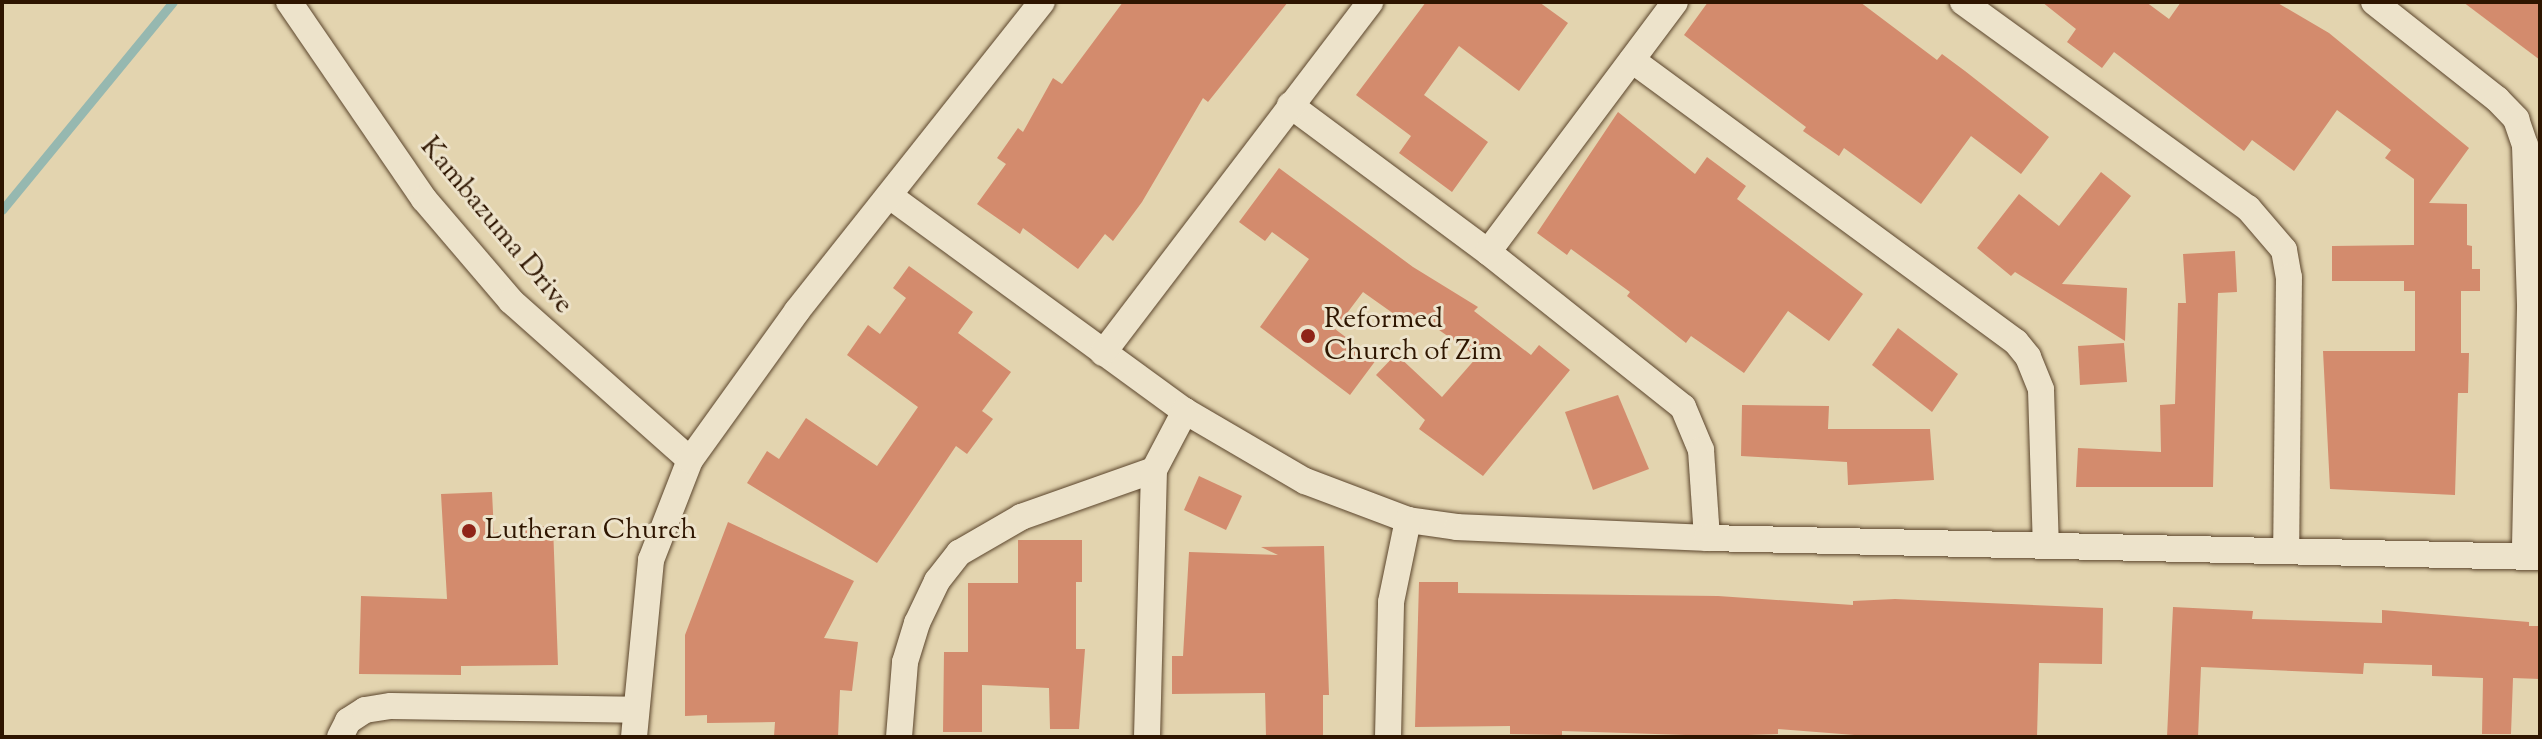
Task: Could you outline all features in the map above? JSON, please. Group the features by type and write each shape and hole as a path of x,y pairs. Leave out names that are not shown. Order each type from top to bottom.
{"street":[{"name":"Kambazuma Drive","path":"289,2 424,199 511,301 690,460"},
{"path":"634,737 651,560 690,460 797,311 891,197 1042,2"},
{"path":"1103,353 1370,2"},
{"path":"1488,252 1675,2"},
{"path":"1963,2 2248,208 2284,250 2289,277 2286,551"},
{"path":"891,197 1185,411 1305,481 1408,520 1457,527 1707,538 2532,557 2535,308 2529,169 2516,119 2374,2"},
{"path":"1632,60 2016,342 2028,357 2041,390 2046,545"},
{"path":"1290,105 1488,252 1683,407 1701,450 1707,538"},
{"path":"1147,737 1154,470 1185,411"},
{"path":"899,737 905,662 917,623 937,581 959,553 1021,517 1154,470"},
{"path":"1388,737 1391,602 1408,520"},
{"path":"340,737 348,721 365,710 391,706 635,710"}],"building":[{"path":"1123,2 1288,2 1208,102 1203,98 1142,202 1113,241 1105,234 1078,269 1023,228 1020,234 977,204 1006,164 997,158 1018,128 1023,132 1053,78 1062,84"},
{"path":"1426,2 1539,2 1568,23 1519,91 1459,46 1424,95 1488,142 1452,192 1399,153 1411,136 1356,95"},
{"path":"1708,2 1860,2 1937,60 1942,54 2049,137 2021,174 1971,136 1921,204 1844,148 1839,156 1803,131 1806,127 1684,35"},
{"path":"2042,2 2146,2 2169,19 2181,2 2276,2 2329,33 2469,148 2429,203 2467,204 2467,245 2472,246 2472,269 2480,269 2480,291 2461,291 2461,353 2469,353 2468,393 2458,393 2455,495 2330,489 2323,351 2415,351 2415,291 2404,291 2404,281 2332,281 2332,246 2414,245 2414,179 2385,158 2391,150 2337,110 2294,171 2252,140 2244,151 2114,52 2102,68 2067,42 2076,29"},
{"path":"2463,2 2540,2 2540,60"},
{"path":"1618,112 1695,174 1707,157 1746,186 1737,199 1863,294 1829,341 1788,311 1744,373 1691,336 1686,343 1627,296 1630,292 1571,249 1567,255 1537,233"},
{"path":"1279,168 1413,267 1478,307 1474,311 1531,355 1539,345 1570,370 1483,476 1419,429 1425,420 1376,375 1396,354 1442,397 1477,357 1418,315 1411,326 1363,292 1335,329 1376,360 1350,395 1260,327 1309,259 1272,232 1265,241 1239,222"},
{"path":"2101,172 2131,196 2062,284 2127,288 2125,341 2015,272 2011,276 1977,248 2019,194 2059,226"},
{"path":"2235,251 2237,292 2218,293 2213,487 2076,487 2078,448 2161,452 2160,405 2175,404 2178,303 2186,303 2183,254"},
{"path":"909,266 973,312 958,333 1011,372 982,411 993,419 967,454 956,446 877,563 747,483 767,451 779,459 806,418 877,466 918,407 847,355 868,325 880,334 906,298 893,288"},
{"path":"1898,328 1958,374 1932,412 1872,365"},
{"path":"2124,343 2127,382 2080,385 2078,346"},
{"path":"1618,395 1649,469 1593,490 1565,412"},
{"path":"1742,405 1829,406 1828,429 1930,429 1934,480 1848,485 1847,462 1741,456"},
{"path":"1199,476 1242,496 1226,530 1184,510"},
{"path":"492,492 494,533 553,525 558,665 461,666 461,675 359,674 361,596 447,599 441,494"},
{"path":"728,522 854,581 824,638 858,642 852,691 840,690 838,737 774,736 775,722 707,723 707,715 685,716 685,635"},
{"path":"1018,540 1082,540 1082,582 1076,582 1076,649 1085,649 1079,729 1050,729 1049,688 982,685 982,732 943,732 944,652 968,652 968,583 1018,583"},
{"path":"1324,546 1329,695 1323,695 1323,737 1266,737 1265,693 1172,694 1172,656 1183,656 1189,552 1278,555 1261,547"},
{"path":"1419,582 1458,582 1458,593 1718,596 1853,605 1853,601 1895,599 2103,608 2102,664 2039,663 2037,737 1880,737 1778,729 1778,734 1717,736 1562,731 1562,735 1510,734 1510,726 1415,727"},
{"path":"2173,607 2253,611 2252,619 2382,623 2382,610 2529,622 2529,626 2540,626 2540,679 2513,678 2511,734 2482,734 2483,678 2432,676 2432,665 2364,663 2363,674 2201,667 2198,737 2167,737"}],"waterway":[{"path":"2,210 173,2"}],"place":[{"name":"Reformed Church of Zim","path":"1308,336"},
{"name":"Lutheran Church","path":"469,531"}]}
